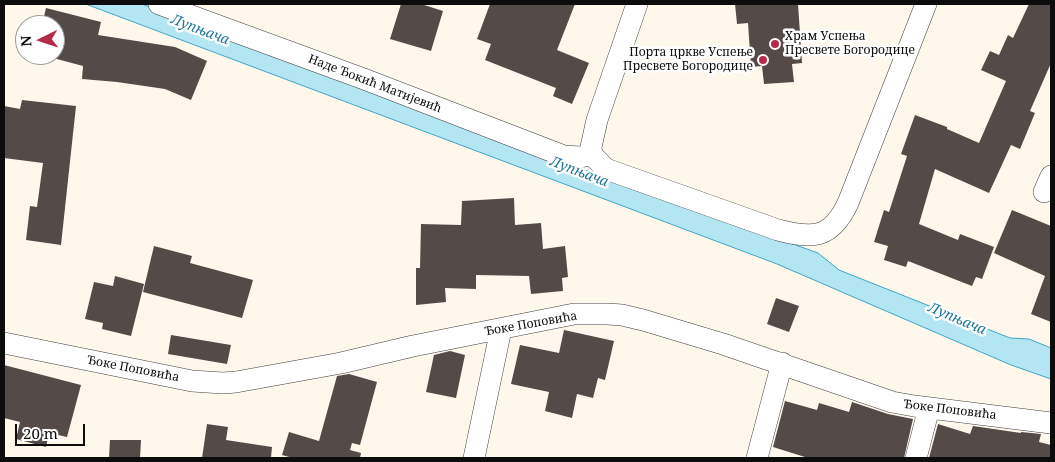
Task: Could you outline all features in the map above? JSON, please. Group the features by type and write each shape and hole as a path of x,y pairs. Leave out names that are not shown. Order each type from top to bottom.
{"street":[{"name":"Наде Ђокић Матијевић","path":"159,4 364,79 556,153 572,156 592,155"},
{"path":"637,4 597,120 591,147 592,155 606,169 778,230 804,236 825,232 842,216 926,4"},
{"name":"Ђоке Поповића","path":"4,343 192,381 223,383 322,366 574,314 622,315 782,364 892,402 1051,423"},
{"path":"474,458 501,329"},
{"path":"758,458 782,364"},
{"path":"916,458 929,408"}],"water":[{"name":"Лупњача","path":"86,4 142,4 422,112 818,253 839,270 1010,338 1029,339 1051,348 1051,379 1011,365 777,264"}],"building":[{"path":"401,4 421,4 443,11 431,51 390,39"},
{"path":"490,4 575,4 557,50 589,63 572,104 553,96 556,88 485,60 491,44 477,39"},
{"name":"Храм Успења Пресвете Богородице","path":"735,4 798,4 802,63 792,64 794,82 764,84 762,66 751,67 748,23 737,24"},
{"path":"1029,4 1051,4 1051,63 1030,111 1035,113 1020,149 1011,145 989,193 935,169 919,224 958,240 960,234 994,247 982,279 976,277 972,286 908,261 906,267 884,260 888,246 874,242 884,210 889,212 907,156 901,154 915,115 947,127 947,129 979,143 1006,81 981,70 990,51 999,55 1008,35 1013,38"},
{"path":"46,8 101,22 98,35 175,47 207,61 191,100 165,89 82,79 83,66 65,61 65,15 44,15"},
{"path":"22,100 76,106 61,245 26,240 30,206 37,207 43,163 4,158 4,106 20,109"},
{"path":"514,198 515,225 541,223 543,249 565,246 568,277 562,278 563,291 531,294 529,276 476,275 476,289 445,288 446,302 416,305 416,268 420,268 421,224 461,225 462,201"},
{"path":"1012,210 1051,226 1051,322 1031,314 1045,276 994,253"},
{"path":"154,246 192,256 190,263 253,280 242,318 143,292"},
{"path":"115,276 144,284 131,336 102,329 103,323 85,319 94,282 113,286"},
{"path":"776,298 799,306 789,332 767,324"},
{"path":"564,330 614,341 605,380 598,378 593,398 577,394 572,418 545,411 549,392 511,384 520,345 559,353"},
{"path":"171,335 231,345 227,364 168,354"},
{"path":"450,351 465,355 456,398 426,392 434,355"},
{"path":"4,365 81,385 67,437 49,433 46,447 16,439 20,422 4,418"},
{"path":"349,374 377,382 360,445 352,443 350,450 361,453 360,458 293,458 282,455 289,432 319,441 337,376"},
{"path":"785,401 817,410 819,403 849,412 852,402 888,414 913,419 904,458 808,458 773,447"},
{"path":"207,424 228,427 226,440 272,447 271,458 202,458"},
{"path":"938,424 970,434 973,426 1041,434 1039,442 1051,445 1051,458 929,458"},
{"path":"110,440 141,440 140,458 109,458"}],"place":[{"name":"Храм Успења Пресвете Богородице","path":"775,44"},
{"name":"Порта цркве Успење Пресвете Богородице","path":"763,60"}]}
